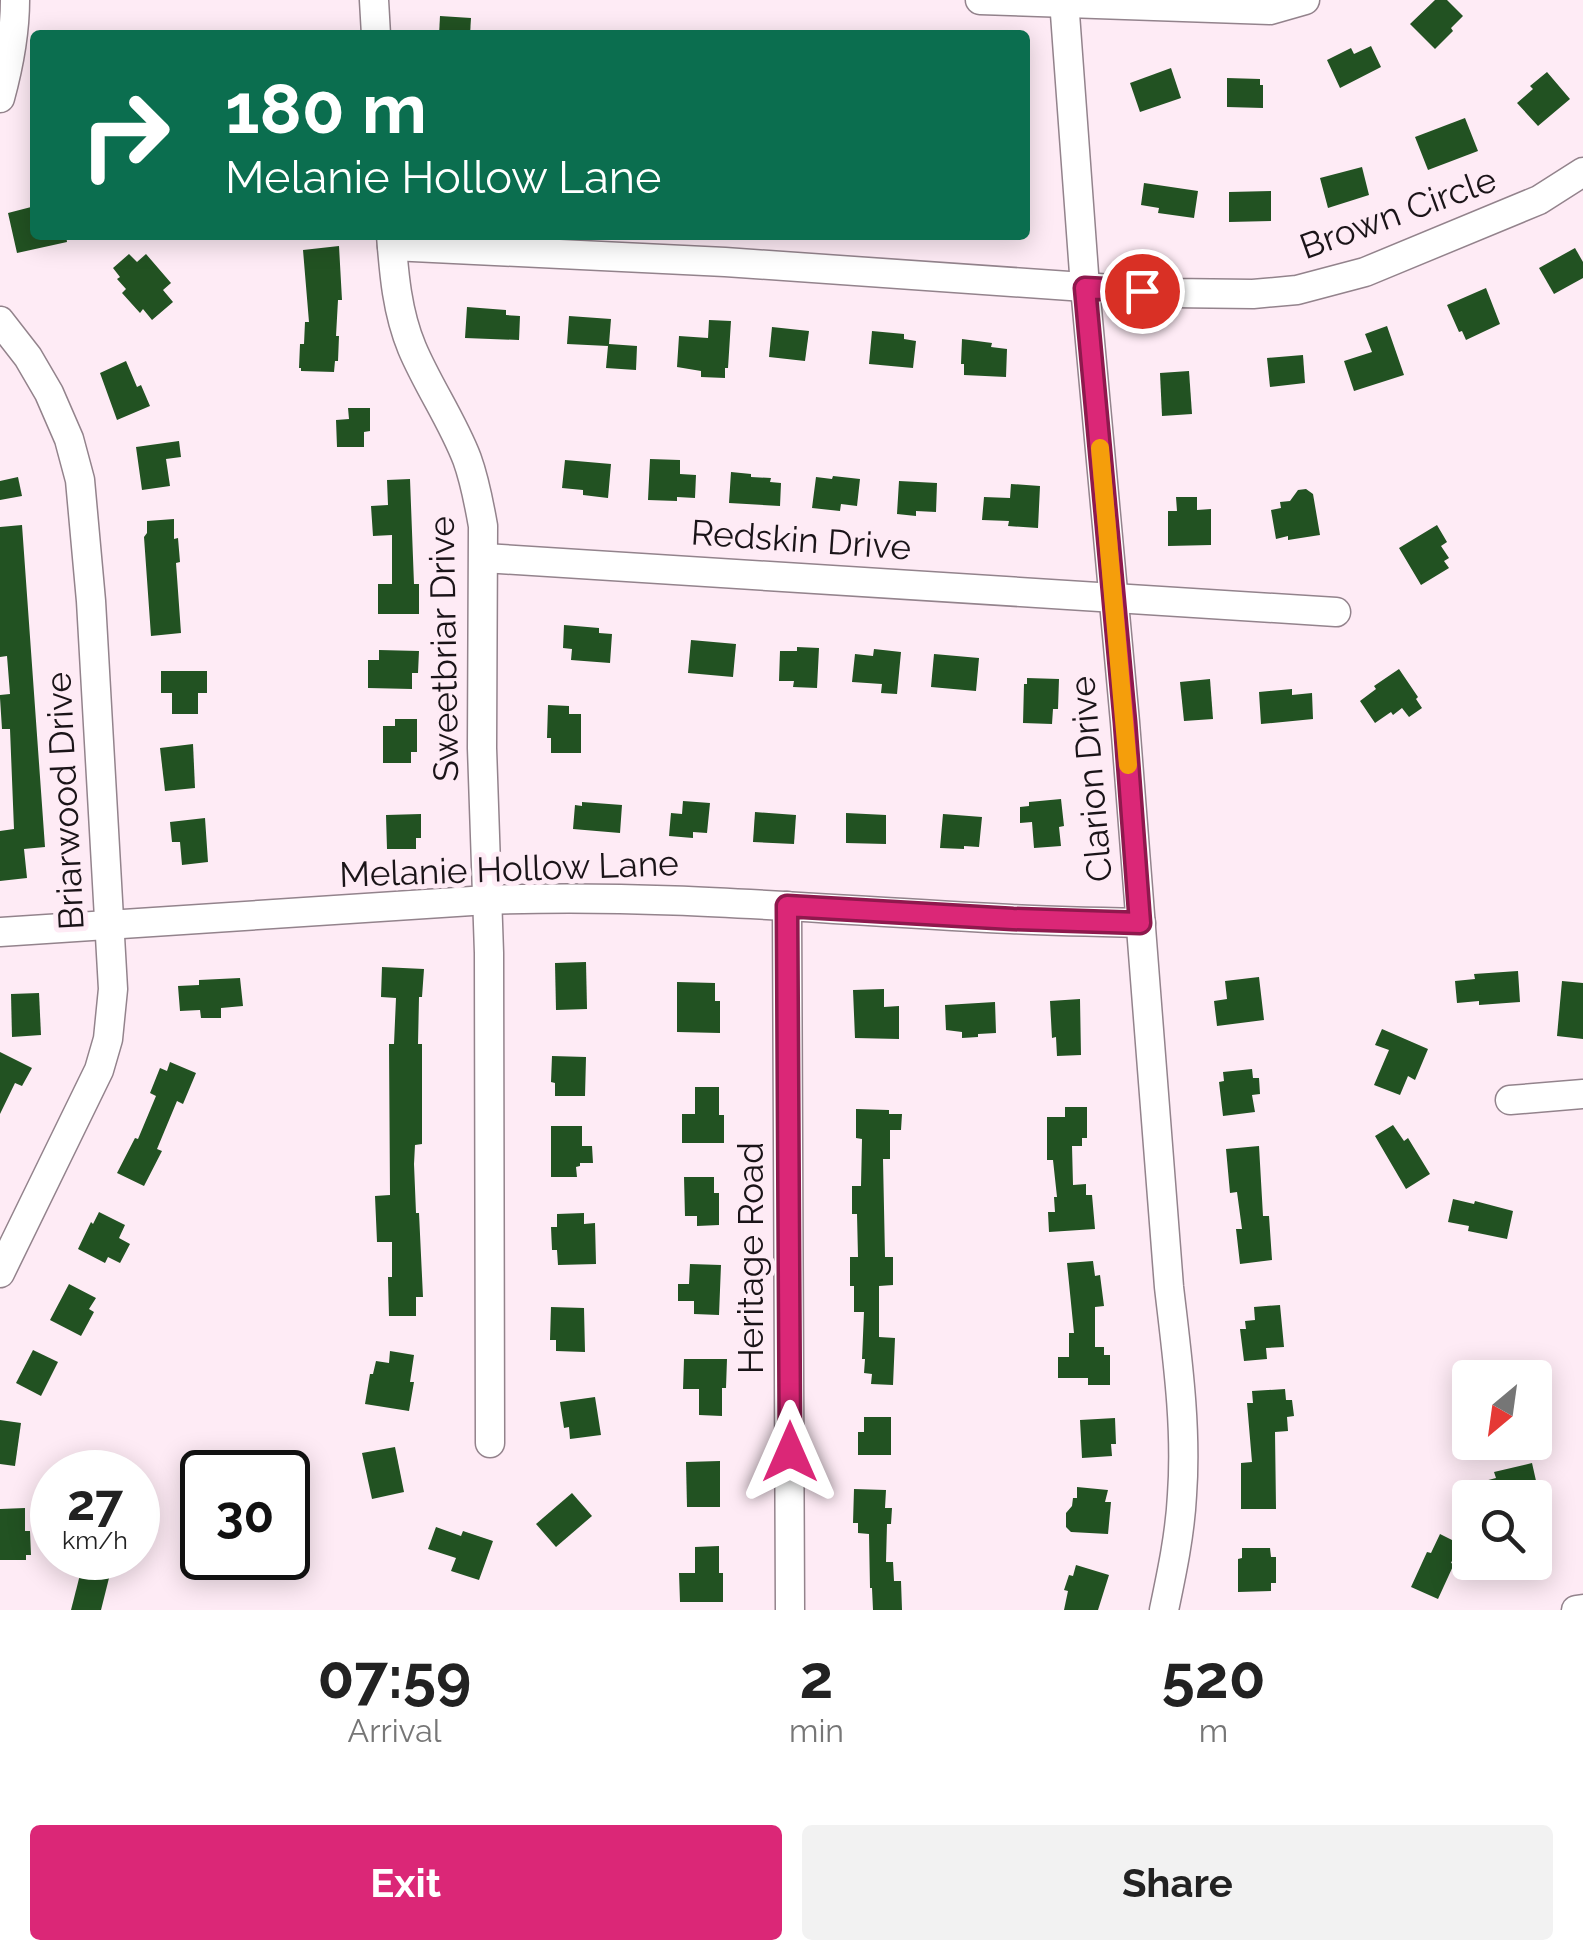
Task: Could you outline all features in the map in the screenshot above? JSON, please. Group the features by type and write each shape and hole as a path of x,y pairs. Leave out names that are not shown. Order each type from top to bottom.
{"street":[{"path":"0,98 10,62 15,0"},
{"path":"374,0 376,30"},
{"path":"980,0 1270,10 1305,0"},
{"name":"Clarion Drive","path":"1064,2 1183,1444 1176,1554 1164,1610"},
{"name":"Brown Circle","path":"391,240 1085,288 1253,294 1296,290 1365,272 1539,200 1583,172"},
{"name":"Sweetbriar Drive","path":"391,240 400,312 412,348 459,441 478,492 483,526 490,1442"},
{"name":"Briarwood Drive","path":"0,321 28,356 49,393 69,440 80,480 92,620 112,1008 99,1070 0,1273"},
{"name":"Redskin Drive","path":"484,558 1336,612"},
{"name":"Melanie Hollow Lane","path":"0,932 561,897 652,898 1140,923"},
{"name":"Heritage Road","path":"787,906 790,1610"},
{"path":"1510,1100 1583,1094"}],"building":[{"path":"1435,0 1447,0 1463,16 1435,49 1410,24"},
{"path":"440,16 471,18 470,30 439,30"},
{"path":"1371,46 1381,67 1340,88 1327,60 1351,48 1354,54"},
{"path":"1171,68 1181,98 1140,112 1130,83"},
{"path":"1547,72 1570,99 1538,126 1517,103"},
{"path":"1227,78 1260,79 1263,108 1227,107"},
{"path":"1465,118 1478,151 1428,170 1415,137"},
{"path":"1362,167 1369,195 1328,208 1320,178"},
{"path":"1144,183 1198,191 1194,218 1158,213 1159,208 1141,205"},
{"path":"1271,191 1271,221 1229,222 1229,192"},
{"path":"30,207 30,240 67,242 17,253 8,213"},
{"path":"339,246 342,300 338,300 338,361 334,372 301,371 300,344 304,344 305,322 309,322 303,250"},
{"path":"1575,248 1583,262 1583,278 1554,294 1539,268"},
{"path":"129,254 137,262 146,254 171,283 163,290 173,302 152,320 122,293 126,289 113,268"},
{"path":"1486,288 1500,324 1466,340 1447,305"},
{"path":"467,307 506,310 506,315 520,316 519,340 465,338"},
{"path":"569,316 611,319 609,344 637,346 636,370 606,368 608,346 567,344"},
{"path":"709,320 731,321 725,378 701,377 701,371 677,367 679,336 708,338"},
{"path":"1387,326 1404,375 1354,391 1344,361 1372,352 1365,334"},
{"path":"772,327 809,331 805,361 769,357"},
{"path":"872,331 904,334 904,339 916,341 913,368 869,364"},
{"path":"962,339 1007,349 1006,377 964,375"},
{"path":"1303,355 1305,383 1270,387 1267,358"},
{"path":"126,361 150,406 117,420 100,373"},
{"path":"1189,371 1192,414 1162,416 1160,373"},
{"path":"348,408 370,408 370,431 364,432 364,447 337,447 336,420 349,419"},
{"path":"179,441 181,457 166,459 170,486 142,490 136,447"},
{"path":"650,459 680,460 680,474 696,475 695,498 648,500"},
{"path":"565,460 611,464 608,498 562,488"},
{"path":"731,472 781,483 780,506 729,503"},
{"path":"18,477 22,496 0,500 0,481"},
{"path":"816,477 860,479 857,506 841,504 840,511 812,508"},
{"path":"410,479 419,614 378,614 378,584 392,584 392,535 373,536 371,506 388,505 387,480"},
{"path":"899,481 937,483 936,512 897,514"},
{"path":"1011,484 1040,486 1038,528 982,520 984,497 1010,498"},
{"path":"1306,489 1313,494 1320,535 1276,539 1271,510 1281,508 1280,502 1290,501 1298,490"},
{"path":"1176,497 1197,497 1197,510 1211,509 1211,545 1168,546 1168,511 1177,511"},
{"path":"174,519 180,562 176,563 181,633 151,636 144,537 147,521"},
{"path":"22,525 45,847 24,849 27,878 0,881 0,831 14,829 10,729 2,729 0,698 10,694 7,656 0,657 0,527"},
{"path":"1437,525 1447,542 1441,546 1449,558 1444,561 1449,568 1421,585 1399,548"},
{"path":"564,625 599,628 599,633 612,634 610,663 571,660 572,649 563,648"},
{"path":"691,640 736,644 733,677 688,673"},
{"path":"797,647 819,648 817,688 793,687 794,681 779,681 780,651 797,651"},
{"path":"874,649 901,652 897,694 881,693 882,684 852,682 855,654 873,656"},
{"path":"379,650 419,651 418,673 412,673 412,689 368,688 368,660 379,660"},
{"path":"934,654 979,658 976,691 931,687"},
{"path":"1399,669 1422,708 1409,717 1402,708 1375,723 1360,701"},
{"path":"161,671 207,671 207,693 198,693 198,714 172,714 172,693 161,693"},
{"path":"1027,678 1059,679 1058,709 1053,709 1052,724 1023,723"},
{"path":"1210,679 1213,719 1184,721 1180,682"},
{"path":"1292,689 1292,695 1312,693 1313,719 1261,724 1259,692"},
{"path":"548,705 569,706 569,714 581,714 581,753 551,753 551,738 547,738"},
{"path":"395,719 417,719 417,752 411,752 411,763 383,763 383,726 395,726"},
{"path":"193,744 195,788 165,791 160,748"},
{"path":"1061,799 1061,846 1034,848 1032,822 1020,823 1020,807 1029,806 1029,802"},
{"path":"683,801 710,803 707,833 693,832 693,838 669,836 671,813 682,814"},
{"path":"582,802 622,805 620,833 573,829 575,805 582,806"},
{"path":"755,812 796,815 794,844 753,842"},
{"path":"846,813 886,815 886,844 846,843"},
{"path":"421,814 421,838 416,838 416,849 387,849 386,815"},
{"path":"943,814 982,817 979,847 940,848"},
{"path":"205,818 208,862 182,865 180,842 172,842 170,822"},
{"path":"586,962 587,1009 556,1010 555,963"},
{"path":"382,967 424,969 418,1044 422,1044 422,1144 415,1145 414,1164 423,1297 416,1297 416,1316 389,1316 392,1242 377,1242 375,1196 390,1195 389,1044 394,1044 396,998 381,997"},
{"path":"1518,971 1520,1002 1457,1003 1455,981 1475,979 1474,974"},
{"path":"1259,977 1264,1020 1217,1026 1214,1001 1227,999 1225,981"},
{"path":"240,978 243,1006 221,1008 221,1018 201,1018 200,1010 180,1011 178,986 199,985 199,980"},
{"path":"1562,981 1583,983 1583,1039 1557,1036"},
{"path":"677,982 715,983 715,1001 720,1001 720,1033 677,1032"},
{"path":"884,989 884,1007 899,1006 899,1039 855,1038 853,990"},
{"path":"39,993 41,1035 12,1037 11,994"},
{"path":"1080,999 1081,1055 1057,1056 1050,1001"},
{"path":"995,1002 996,1033 962,1038 962,1032 946,1030 945,1005"},
{"path":"1382,1029 1428,1049 1415,1080 1408,1076 1400,1095 1374,1085 1389,1050 1375,1045"},
{"path":"0,1052 32,1068 22,1086 15,1083 0,1114"},
{"path":"552,1056 586,1057 585,1096 555,1096"},
{"path":"170,1062 196,1073 183,1104 177,1101 157,1149 162,1151 144,1186 117,1173 135,1138 138,1139 156,1096 150,1093 160,1068 167,1071"},
{"path":"1252,1069 1253,1078 1259,1078 1260,1094 1252,1095 1255,1112 1223,1116 1219,1082 1224,1081 1223,1072"},
{"path":"695,1087 719,1087 724,1143 682,1143 682,1114 695,1114"},
{"path":"1065,1107 1087,1107 1087,1138 1082,1138 1082,1146 1072,1146 1073,1185 1086,1184 1086,1195 1092,1195 1095,1229 1049,1232 1048,1212 1055,1212 1057,1197 1053,1160 1047,1160 1047,1117 1065,1117"},
{"path":"856,1109 902,1114 901,1130 890,1130 890,1159 883,1159 885,1257 893,1257 893,1285 879,1286 879,1337 895,1338 893,1385 871,1384 872,1374 864,1373 864,1312 854,1312 854,1286 850,1286 850,1257 858,1257 852,1186 861,1186 862,1139 856,1138"},
{"path":"1393,1125 1404,1141 1408,1138 1430,1174 1406,1189 1375,1136"},
{"path":"551,1126 582,1126 582,1146 592,1146 593,1163 580,1163 576,1167 577,1177 551,1177"},
{"path":"1259,1146 1263,1216 1269,1216 1272,1260 1240,1264 1236,1229 1242,1229 1237,1192 1230,1193 1226,1149"},
{"path":"684,1177 714,1177 714,1193 719,1193 719,1225 697,1226 697,1216 685,1216"},
{"path":"1453,1199 1513,1211 1507,1239 1468,1231 1469,1226 1448,1222"},
{"path":"99,1212 125,1225 119,1238 130,1244 120,1263 108,1257 105,1263 78,1249"},
{"path":"584,1213 584,1224 595,1223 596,1264 558,1265 557,1250 552,1250 551,1227 557,1227 557,1214"},
{"path":"1093,1261 1095,1276 1100,1275 1104,1306 1095,1307 1095,1347 1104,1347 1104,1355 1110,1355 1110,1385 1088,1385 1088,1378 1058,1378 1058,1357 1069,1357 1069,1333 1074,1333 1067,1263"},
{"path":"690,1264 721,1265 719,1315 694,1314 694,1301 678,1301 678,1284 689,1284"},
{"path":"69,1284 96,1298 89,1309 94,1312 81,1336 50,1320"},
{"path":"1280,1305 1284,1347 1266,1348 1267,1359 1244,1361 1240,1329 1246,1329 1245,1321 1255,1320 1254,1307"},
{"path":"551,1307 584,1308 585,1352 556,1351 556,1340 550,1340"},
{"path":"33,1350 58,1362 41,1396 16,1383"},
{"path":"390,1351 414,1355 409,1411 365,1404 376,1361 389,1363"},
{"path":"684,1359 727,1359 722,1416 699,1415 699,1389 683,1389"},
{"path":"1285,1389 1286,1400 1292,1400 1294,1416 1287,1417 1288,1431 1275,1432 1276,1509 1241,1509 1241,1463 1252,1462 1247,1403 1253,1403 1252,1391"},
{"path":"595,1397 601,1435 570,1439 560,1402"},
{"path":"864,1417 891,1417 891,1455 858,1455 858,1432 864,1432"},
{"path":"1115,1418 1116,1444 1111,1444 1112,1456 1082,1458 1080,1420"},
{"path":"0,1420 21,1423 15,1466 0,1464"},
{"path":"395,1447 404,1492 372,1499 362,1453"},
{"path":"720,1461 720,1507 687,1507 686,1462"},
{"path":"1532,1463 1536,1480 1488,1480 1496,1478 1494,1472"},
{"path":"1077,1487 1108,1490 1108,1534 1071,1532 1066,1527 1066,1513 1073,1498 1077,1498"},
{"path":"854,1489 886,1490 885,1508 892,1508 891,1524 887,1524 886,1562 893,1562 894,1581 901,1581 902,1610 873,1610 869,1534 858,1533 858,1523 853,1523"},
{"path":"572,1493 592,1516 556,1547 536,1524"},
{"path":"25,1508 25,1531 30,1531 30,1555 26,1555 26,1560 0,1560 0,1509"},
{"path":"436,1527 493,1541 479,1580 451,1571 456,1558 428,1549"},
{"path":"1440,1534 1452,1540 1452,1568 1438,1599 1411,1587 1427,1552 1431,1553"},
{"path":"719,1546 723,1602 680,1602 679,1573 695,1573 695,1547"},
{"path":"1242,1548 1270,1548 1271,1557 1276,1557 1276,1583 1271,1583 1271,1591 1238,1592"},
{"path":"1076,1565 1109,1575 1098,1610 1064,1610 1068,1591 1064,1590"},
{"path":"79,1580 108,1580 101,1610 71,1610"}],"slow traffic":[{"path":"1100,448 1128,765"}],"route":[{"path":"790,1452 787,906 1140,923 1085,288 1142,291"}]}
